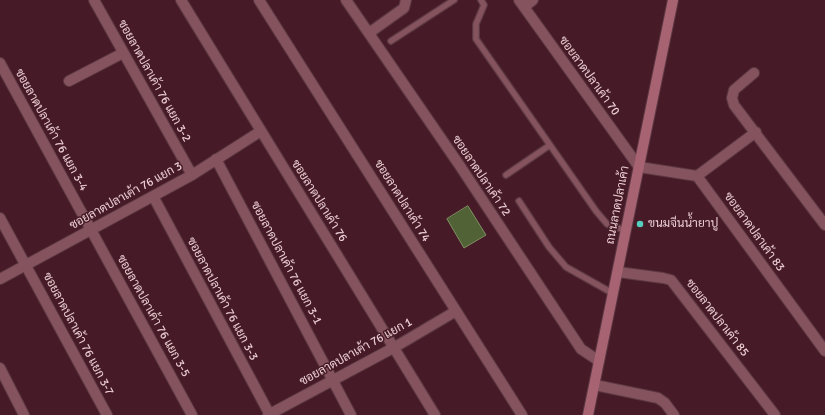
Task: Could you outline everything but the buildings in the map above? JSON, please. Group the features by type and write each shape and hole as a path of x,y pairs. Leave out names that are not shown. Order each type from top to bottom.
{"main road":[{"name":"ถนนลาดปลาเค้า","path":"588,415 673,0"}],"street":[{"name":"ซอยลาดปลาเค้า 76 แยก 3-2","path":"94,0 192,175"},
{"name":"ซอยลาดปลาเค้า 76","path":"181,0 260,131 395,347 435,415"},
{"name":"ซอยลาดปลาเค้า 74","path":"260,0 522,415"},
{"name":"ซอยลาดปลาเค้า 72","path":"346,0 581,349 599,361"},
{"path":"369,33 404,8 406,0"},
{"path":"521,4 533,0"},
{"name":"ซอยลาดปลาเค้า 70","path":"521,4 639,167"},
{"path":"70,81 123,52"},
{"name":"ซอยลาดปลาเค้า 76 แยก 3-4","path":"0,63 91,230"},
{"path":"754,73 734,90 732,98 734,105 756,132 825,225"},
{"name":"ซอยลาดปลาเค้า 76 แยก 3","path":"0,279 192,175 260,131"},
{"path":"639,167 696,176 756,132"},
{"name":"ซอยลาดปลาเค้า 76 แยก 3-1","path":"216,159 351,415"},
{"name":"ซอยลาดปลาเค้า 83","path":"696,176 825,352"},
{"name":"ซอยลาดปลาเค้า 76 แยก 3-3","path":"152,196 269,415"},
{"name":"ซอยลาดปลาเค้า 76 แยก 3-7","path":"0,218 107,415"},
{"name":"ซอยลาดปลาเค้า 76 แยก 3-5","path":"91,230 192,415"},
{"name":"ซอยลาดปลาเค้า 85","path":"618,272 671,280 775,415"},
{"name":"ซอยลาดปลาเค้า 76 แยก 1","path":"269,415 395,347 456,311"},
{"path":"0,368 24,415"},
{"path":"595,385 658,398 665,403 674,415"}],"lane":[{"path":"391,41 454,0"},
{"path":"481,0 484,5 476,24 476,39 601,218 607,224 626,231"},
{"path":"506,175 550,146"},
{"path":"519,201 549,247 566,267 614,294"}],"place":[{"name":"ขนมจีนน้ำยาปู","path":"640,224"}]}
